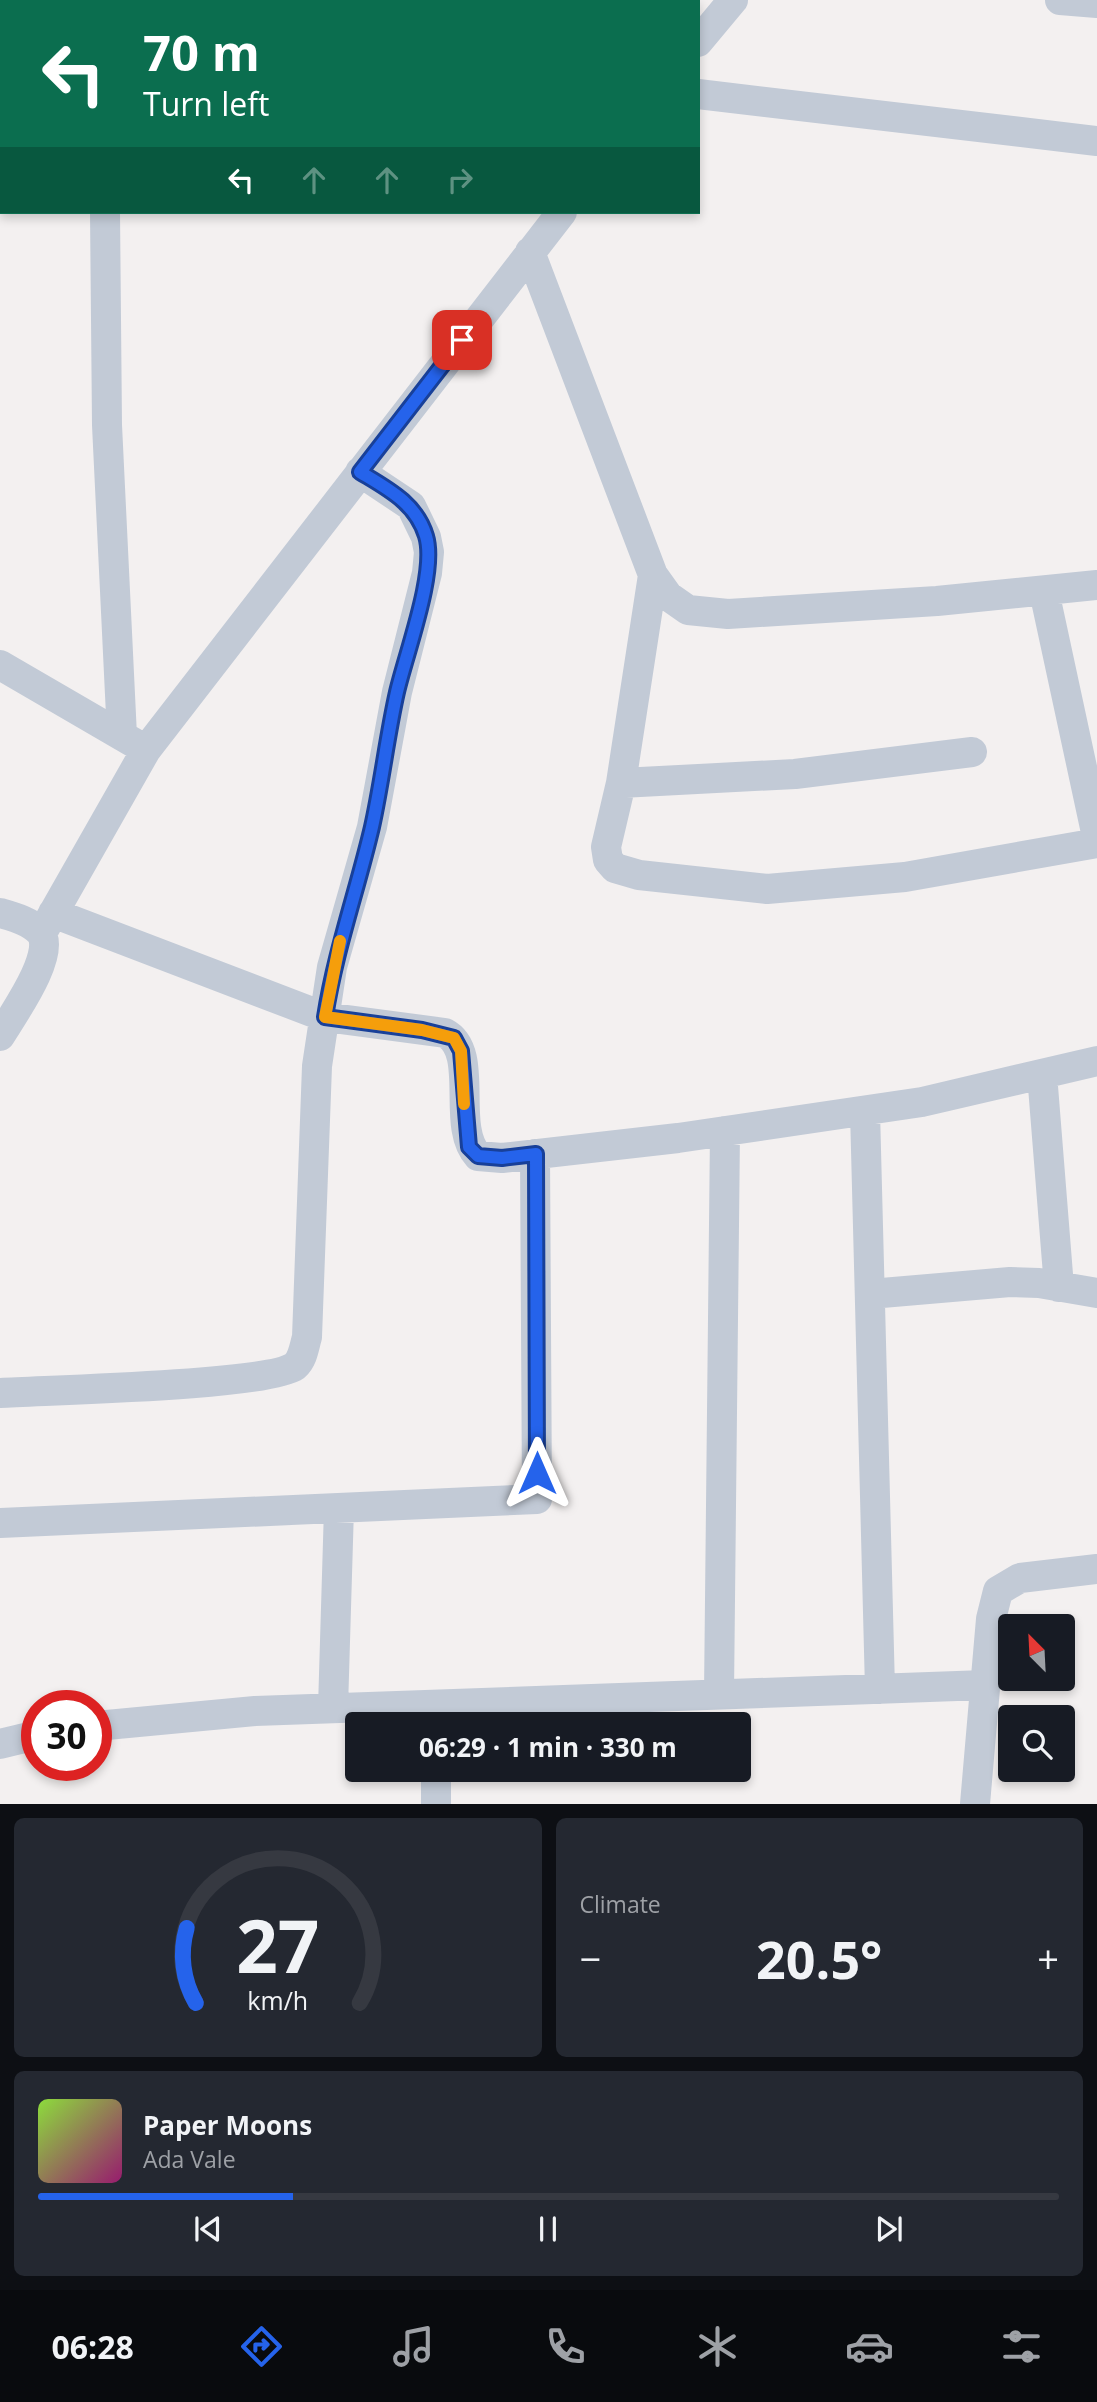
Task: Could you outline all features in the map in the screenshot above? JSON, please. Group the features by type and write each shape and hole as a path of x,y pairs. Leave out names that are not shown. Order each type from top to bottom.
{"street":[{"path":"701,32 733,0"},
{"path":"1060,0 1097,3"},
{"path":"700,94 1097,141"},
{"path":"105,214 107,425 134,743"},
{"path":"0,1035 36,976 46,947 47,923 134,743 360,472 560,214"},
{"path":"530,252 653,575 668,596 688,610 727,614 937,601 1097,586"},
{"path":"0,1393 229,1380 284,1372 297,1364 307,1337 317,1066 332,967 372,827 397,692 427,573 429,552 426,537 411,506 360,472"},
{"path":"653,575 621,783 606,847 608,860 615,868 639,875 767,889 905,877 1097,843"},
{"path":"1044,591 1097,837"},
{"path":"0,665 134,743"},
{"path":"621,783 795,774 972,752"},
{"path":"0,913 25,921 47,923 325,1017 433,1031 454,1038 461,1051 469,1147 478,1156 502,1158 865,1111 922,1102 1097,1061"},
{"path":"1042,1074 1059,1287"},
{"path":"865,1111 880,1689"},
{"path":"719,1694 725,1131"},
{"path":"0,1522 537,1499 536,1154"},
{"path":"870,1294 1010,1282 1097,1293"},
{"path":"333,1707 339,1508"},
{"path":"975,1804 991,1619 998,1591 1020,1578 1097,1569"},
{"path":"465,1712 719,1694 985,1685"},
{"path":"112,1724 255,1711 333,1707 407,1712"},
{"path":"0,1744 21,1739"},
{"path":"436,1782 436,1804"}],"slow traffic":[{"path":"340,941 332,967 325,1017 445,1033 454,1038 461,1051 464,1104"}],"route":[{"path":"462,340 360,472 394,492 411,506 426,537 429,552 427,573 397,692 372,827 332,967 325,1017 445,1033 454,1038 461,1051 469,1147 478,1156 502,1158 536,1154 537,1473"}]}
